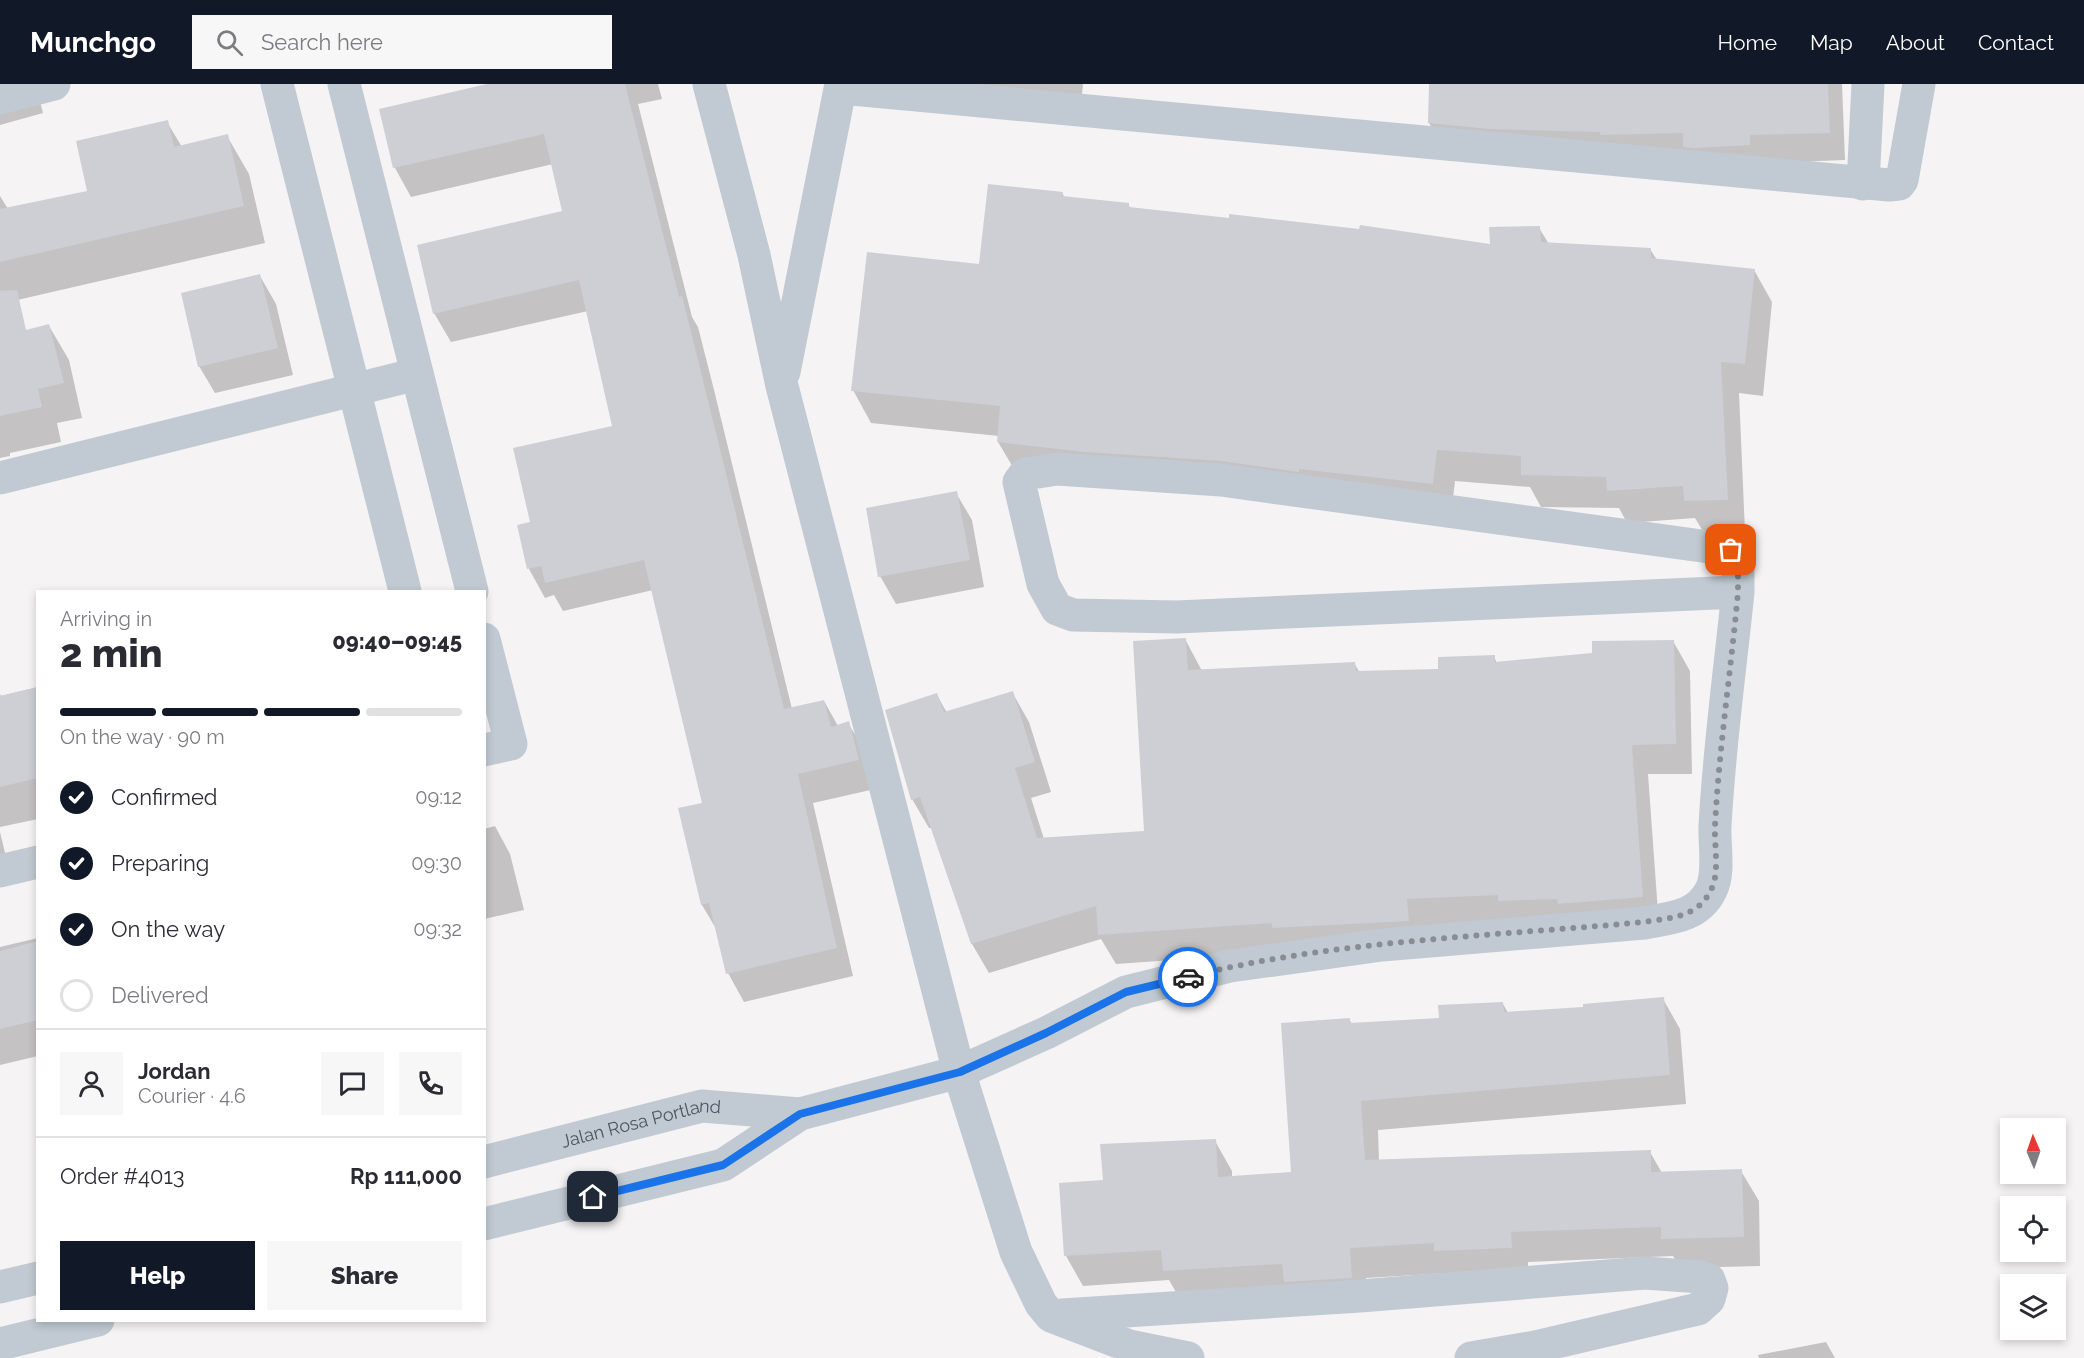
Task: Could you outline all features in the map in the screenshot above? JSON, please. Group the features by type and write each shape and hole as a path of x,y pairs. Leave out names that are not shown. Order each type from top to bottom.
{"street":[{"path":"0,98 54,84"},
{"path":"277,84 405,590"},
{"path":"344,84 472,590"},
{"path":"709,84 754,255 782,386 960,1072 1016,1252 1041,1304 1051,1316 1129,1346 1188,1358"},
{"path":"1863,184 1869,84"},
{"path":"782,386 841,86 1863,184 1895,185 1902,182 1919,84"},
{"path":"0,478 417,374"},
{"name":"Jalan Rosa Portland","path":"486,1224 723,1165 800,1114 960,1072 1046,1033 1126,992 1230,966 1382,945 1644,922 1681,916 1697,909 1712,889 1715,826 1738,592 1736,554 1724,548 1221,480 1057,469 1025,474 1019,482 1043,584 1057,609 1073,615 1177,617 1738,592"},
{"path":"486,647 511,744 486,750"},
{"path":"0,872 36,863"},
{"name":"Jalan Rosa Portland","path":"486,1161 702,1106 800,1114"},
{"path":"1051,1316 1360,1296 1645,1274 1701,1277 1709,1280 1711,1284 1709,1299 1698,1309 1536,1347 1471,1358"},
{"path":"0,1287 36,1278"},
{"path":"0,1344 90,1322"}],"building":[{"path":"487,84 625,84 679,297 682,296 784,709 824,700 831,727 849,721 859,760 798,774 837,948 726,974 709,903 701,905 678,808 702,803 644,560 545,583 541,566 527,569 517,525 530,522 513,448 612,426 579,280 433,314 417,245 562,211 544,134 393,168 379,109"},
{"path":"1429,84 1828,84 1830,133 1750,135 1750,145 1694,148 1683,147 1683,133 1600,135 1600,132 1489,129 1428,123"},
{"path":"168,120 174,147 228,134 244,206 0,262 0,209 87,191 76,141"},
{"path":"988,184 1063,192 1062,196 1129,203 1129,207 1229,218 1229,214 1359,229 1360,225 1490,244 1489,227 1540,226 1541,242 1651,248 1651,258 1755,269 1745,364 1721,362 1728,500 1684,501 1683,486 1607,491 1606,477 1521,475 1521,456 1437,450 1433,484 1299,469 1299,472 1222,461 1084,452 997,442 1000,406 851,391 867,252 979,264"},
{"path":"260,274 278,348 198,367 181,293"},
{"path":"17,290 26,330 49,324 64,383 38,389 42,407 0,416 0,291"},
{"path":"957,491 970,560 878,577 866,508"},
{"path":"1186,638 1188,670 1355,662 1356,671 1438,669 1438,657 1495,655 1495,662 1592,653 1592,641 1674,640 1676,744 1632,745 1643,897 1558,904 1557,899 1498,901 1498,895 1407,899 1409,921 1272,928 1272,923 1098,935 1096,906 971,944 920,797 911,800 885,710 937,693 944,712 1013,691 1035,762 1015,768 1037,838 1144,831 1133,641"},
{"path":"36,687 36,778 0,787 0,696"},
{"path":"36,942 36,1020 0,1029 0,951"},
{"path":"1664,997 1670,1075 1361,1101 1365,1160 1651,1150 1651,1172 1742,1169 1744,1237 1661,1239 1661,1227 1511,1232 1512,1248 1434,1251 1434,1243 1350,1248 1352,1278 1284,1282 1282,1264 1163,1271 1161,1250 1064,1256 1059,1183 1103,1180 1100,1144 1216,1139 1218,1177 1291,1172 1281,1023 1350,1018 1350,1023 1439,1018 1438,1005 1503,1002 1504,1012 1583,1007 1583,1004"}],"way so far":[{"path":"1188,977 1230,966 1382,945 1644,922 1681,916 1697,909 1712,889 1714,878 1715,826 1738,592 1738,559 1731,550"}],"route":[{"path":"593,1197 723,1165 800,1114 960,1072 1046,1033 1126,992 1188,977"}]}
